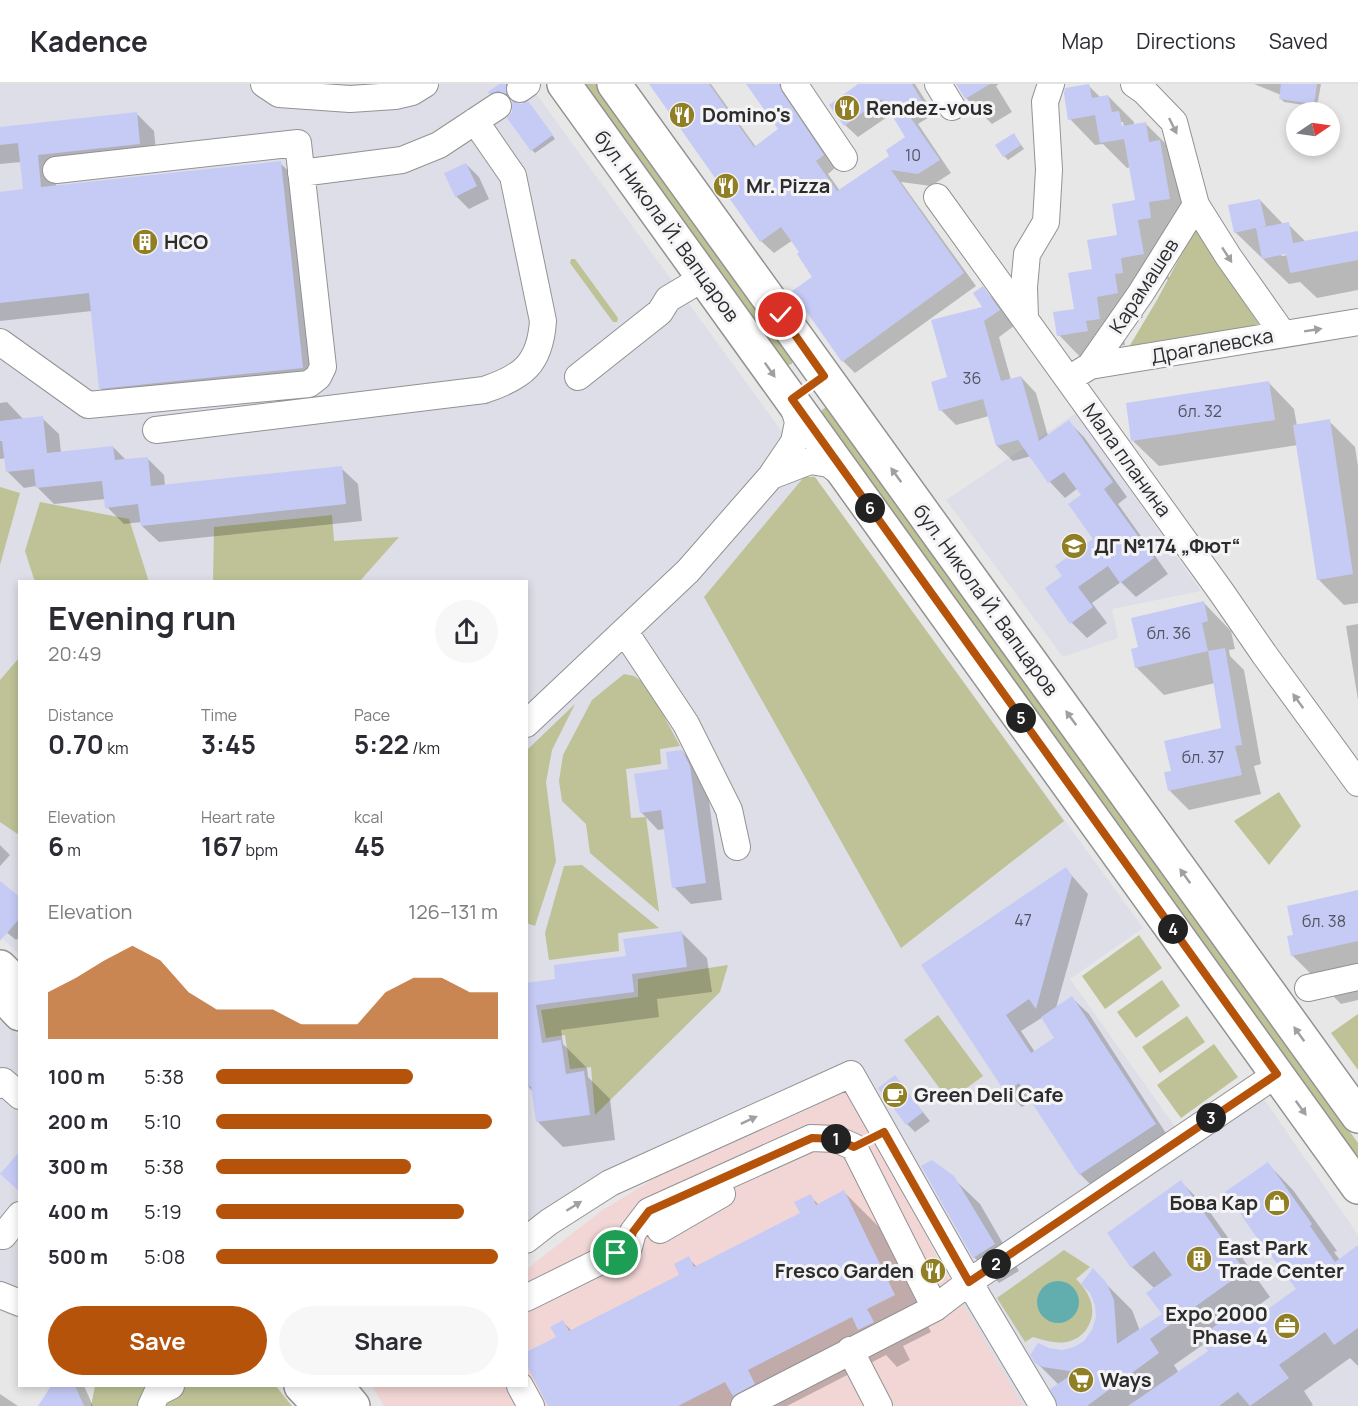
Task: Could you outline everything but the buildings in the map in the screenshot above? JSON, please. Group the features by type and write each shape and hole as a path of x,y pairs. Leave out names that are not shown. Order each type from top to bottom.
{"main road":[{"name":"бул. Никола Й. Вапцаров","path":"564,84 697,283 792,399 1358,1186"},
{"name":"бул. Никола Й. Вапцаров","path":"614,84 1358,1116"},
{"path":"792,399 824,376"},
{"path":"0,967 18,985"},
{"path":"0,993 18,1012"},
{"path":"305,1387 338,1395"}],"street":[{"path":"264,84 279,94 330,98 378,98 418,86"},
{"path":"794,84 844,158"},
{"path":"938,84 952,106"},
{"path":"1025,319 1024,287 1028,255 1046,222 1049,170 1045,102 1051,84"},
{"path":"1134,84 1144,91 1174,122 1196,205 1228,256 1283,334"},
{"path":"301,173 402,160 439,145 498,106"},
{"path":"156,430 484,390 505,383 521,374 542,343 543,321 513,176 475,121"},
{"path":"0,342 88,405 309,384 318,377 323,367 298,143 56,170"},
{"name":"Мала планина","path":"937,197 1025,319 1079,373 1264,654 1358,783"},
{"name":"Карамашев","path":"1079,373 1141,293 1196,205"},
{"path":"578,377 660,312 684,299 697,283"},
{"name":"Драгалевска","path":"1079,373 1358,322"},
{"path":"528,722 688,571 771,476 794,442 798,422 792,399"},
{"path":"771,476 810,461 829,464 848,478"},
{"path":"625,632 686,724 729,810 737,847"},
{"path":"1308,988 1358,977"},
{"path":"528,1238 549,1222 610,1184 851,1074 969,1282 1043,1406"},
{"path":"744,1406 780,1398 850,1350 935,1308 969,1282 1277,1074"},
{"path":"0,1085 3,1082 18,1094"},
{"path":"660,1230 731,1188 845,1143 884,1132"},
{"path":"528,1297 629,1247 633,1232 649,1211 812,1138 845,1143"},
{"path":"845,1143 935,1308"},
{"path":"8,1238 18,1219"},
{"path":"0,1295 18,1302"},
{"path":"850,1350 879,1406"},
{"path":"151,1406 157,1393 169,1387"},
{"path":"521,1387 531,1406"}],"shaded area":[{"path":"0,84 529,84 1143,928 1070,979 1176,1128 1248,1076 1358,1235 1358,1406 892,1406 865,1355 981,1285 857,1070 528,1235 528,580 18,580 18,703 0,696"},
{"name":"ДГ №174 „Фют“","path":"1076,413 1201,591 1112,609 1118,638 1063,657 946,500"},
{"path":"0,822 18,834 18,953 0,936"},
{"path":"0,1013 18,1036 18,1319 0,1311"},
{"path":"849,1090 951,1283 1023,1406 384,1406 374,1387 528,1387 528,1268 601,1211 655,1178"}],"green space":[{"path":"583,84 596,84 792,357 792,364 784,363"},
{"path":"1198,223 1264,333 1126,352 1157,300"},
{"path":"571,259 575,259 618,318 617,322 613,322 570,263"},
{"path":"826,407 1358,1143 1358,1159 821,414"},
{"path":"804,477 815,477 1064,821 901,948 704,597"},
{"path":"0,487 20,493 0,565"},
{"path":"40,502 129,519 148,580 34,580 25,551"},
{"path":"332,515 334,541 399,537 361,580 213,580 214,527"},
{"path":"18,659 18,834 0,822 0,680"},
{"path":"624,674 634,676 647,685 680,746 660,749 661,764 626,769 631,818 646,817 659,912 590,853 586,824 562,801 559,781 563,755 592,700"},
{"path":"575,704 552,750 546,782 556,861 535,926 528,924 528,749"},
{"path":"1279,792 1301,826 1269,865 1234,821"},
{"path":"582,865 659,928 618,933 619,951 549,960 545,933 564,866"},
{"path":"1139,935 1162,968 1105,1009 1082,976"},
{"path":"728,965 720,992 595,1115 591,1067 570,1069 565,1035 546,1038 541,1010 638,997 638,979"},
{"path":"1162,980 1180,1006 1136,1038 1117,1012"},
{"path":"1358,1014 1358,1070 1331,1033"},
{"path":"938,1015 983,1076 949,1101 904,1040"},
{"path":"1187,1016 1205,1042 1160,1073 1142,1047"},
{"path":"1214,1044 1238,1077 1181,1118 1157,1085"},
{"path":"1064,1250 1090,1267 1076,1279 1089,1296 1092,1309 1090,1323 1082,1334 1069,1341 1054,1342 1033,1337 1025,1342 997,1298"},
{"path":"95,1387 277,1387 292,1406 91,1406"}],"water":[{"path":"1058,1281 1073,1287 1079,1302 1073,1317 1058,1323 1043,1317 1037,1302 1043,1287"}],"place":[{"name":"Rendez-vous","path":"847,108"},
{"name":"Domino's","path":"682,115"},
{"name":"Mr. Pizza","path":"726,186"},
{"name":"НСО","path":"145,242"},
{"name":"ДГ №174 „Фют“","path":"1074,546"},
{"name":"Green Deli Cafe","path":"895,1095"},
{"name":"Бова Кар","path":"1277,1203"},
{"name":"East Park Trade Center","path":"1199,1259"},
{"name":"Fresco Garden","path":"933,1271"},
{"name":"Expo 2000 Phase 4","path":"1287,1326"},
{"name":"Ways","path":"1081,1380"}],"route":[{"path":"616,1253 629,1247 633,1232 649,1211 812,1138 836,1139 854,1147 884,1132 969,1282 1277,1074 792,399 824,376 781,315"}]}
